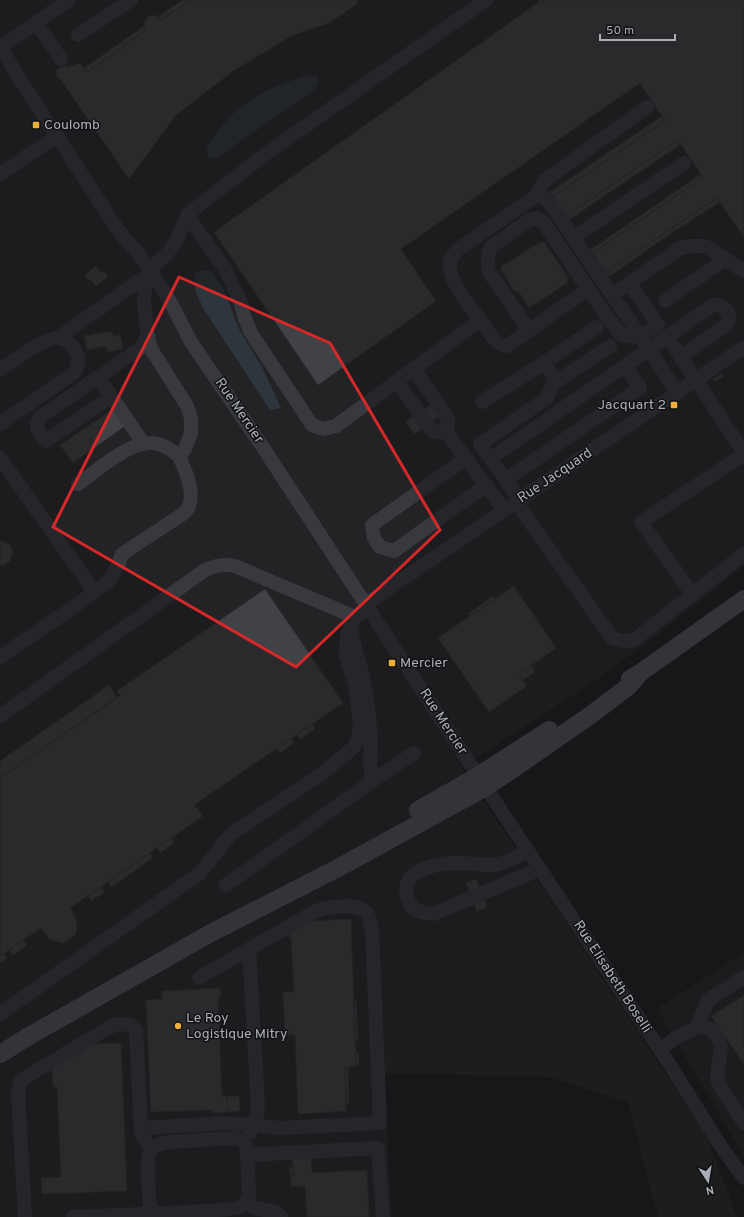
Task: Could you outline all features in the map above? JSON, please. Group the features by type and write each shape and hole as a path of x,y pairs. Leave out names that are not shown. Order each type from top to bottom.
{"main road":[{"path":"0,1054 211,933 338,868 482,782 516,767 592,714 629,686 640,673 744,599"}],"street":[{"path":"0,47 69,0"},
{"path":"78,35 132,0"},
{"path":"0,370 45,341 59,338 148,272 166,255 177,240 187,215 264,155 486,0"},
{"path":"36,23 61,59"},
{"name":"Rue Mercier","path":"0,47 118,230 172,305 191,342 368,606 482,782"},
{"path":"588,289 507,346 501,346 496,342 455,284 450,270 450,261 457,250 536,196 544,181 647,107"},
{"path":"0,174 57,136"},
{"path":"573,238 684,163"},
{"path":"536,196 543,196 551,205 649,349 677,393"},
{"path":"187,215 225,269 241,303 244,316 251,333 312,425 324,429 336,426 480,320"},
{"path":"529,330 489,272 487,264 488,253 491,247 529,220 538,218 544,223 620,334 625,336 640,336 658,325 630,283"},
{"path":"612,295 680,248 705,246 744,271"},
{"path":"665,301 725,259"},
{"path":"148,272 144,301 151,349 187,406 191,418 190,433 185,449 179,456"},
{"path":"500,452 713,305 719,305 726,309 729,314 729,319 726,325 680,357"},
{"path":"482,402 544,363 597,327"},
{"path":"111,397 46,441 36,427 40,417 138,350 148,335"},
{"path":"667,336 744,453 641,522 693,595"},
{"path":"0,424 75,372 78,366 78,358 75,350 68,341 59,338"},
{"path":"610,346 553,384 547,398 480,444 612,638 623,641 634,640 744,554"},
{"name":"Rue Jacquard","path":"353,622 368,606 504,510 744,346"},
{"path":"544,363 557,381"},
{"path":"514,474 640,388 625,366"},
{"path":"414,370 448,419 447,433 504,510"},
{"path":"98,377 144,444"},
{"path":"397,382 432,431 447,433"},
{"path":"547,398 557,413"},
{"path":"0,657 109,580 119,563 122,554 183,514 188,507 190,488 179,456 169,448 152,443 138,444 126,450 78,484"},
{"path":"0,458 94,591"},
{"path":"465,459 372,524 374,538 380,547 394,551 485,486"},
{"path":"0,716 205,570 222,564 235,566 353,622"},
{"path":"353,622 355,650 361,668 371,736 369,752 372,781"},
{"path":"0,1014 200,873 231,834 320,775 353,748 357,741 360,727 355,684 346,655 347,636 353,622"},
{"path":"226,885 372,781 414,753"},
{"name":"Rue Elisabeth Boselli","path":"482,782 660,1050 724,1151 744,1178"},
{"path":"527,849 517,857 503,863 491,865 453,863 430,866 417,872 409,879 407,886 407,895 410,904 413,908 422,913 433,914 540,868"},
{"path":"141,1128 223,1123 279,1128 380,1122 372,929 366,912 355,907 320,909 200,978"},
{"path":"249,949 258,1106 254,1125 246,1148 253,1208"},
{"path":"697,1027 708,1000 744,977"},
{"path":"25,1217 18,1094 19,1086 24,1079 96,1034 114,1025 130,1024 136,1030 141,1128 143,1138 153,1148"},
{"path":"660,1050 676,1037 697,1027 709,1028 717,1035 721,1047 717,1078 721,1088 744,1123"},
{"path":"150,1213 148,1158 153,1148 169,1142 237,1138 246,1148 378,1148 383,1217"},
{"path":"73,1217 253,1208 275,1212 281,1217"}],"highlighted area":[{"path":"179,277 330,343 440,530 296,667 53,527"}],"shaded area":[{"path":"0,0 744,0 744,566 656,636 593,682 461,768 555,906 392,969 384,1073 392,1217 0,1217"},
{"path":"310,75 316,75 319,81 314,90 215,159 208,157 206,149 208,145 223,124 237,110 256,96 266,91"},
{"path":"203,270 211,271 223,288 240,331 262,367 281,408 270,410 203,308 195,290 195,275"},
{"path":"555,906 707,1137 737,1217 658,1217 628,1102 549,1077 384,1073 392,969"},
{"path":"744,952 744,1156 657,1009"}],"building":[{"path":"182,0 190,0 161,20 158,17"},
{"path":"190,0 356,0 358,3 329,23 293,35 232,72 176,115 129,179 61,80 56,75 57,70 62,66 68,67 80,63 87,72 146,30 144,23 148,17 155,15 161,20"},
{"path":"538,0 744,0 744,237 717,198 606,273 593,253 703,177 678,140 566,216 553,196 665,121 640,83 401,249 436,301 318,385 214,232 539,2"},
{"path":"144,26 146,30 87,72 84,68"},
{"path":"662,116 665,121 553,196 550,192"},
{"path":"678,140 681,144 569,220 566,216"},
{"path":"701,174 703,177 593,253 590,250"},
{"path":"717,198 720,202 667,236 609,277 606,273"},
{"path":"540,242 544,242 568,277 567,283 529,308 519,292 514,291 501,269 502,266"},
{"path":"96,266 101,273 104,271 108,277 96,286 90,279 88,280 85,275"},
{"path":"112,331 113,336 120,335 123,349 107,352 106,346 87,350 84,336"},
{"path":"722,373 724,376 715,382 713,379"},
{"path":"432,404 439,416 432,421 424,410"},
{"path":"113,409 125,426 73,463 60,445"},
{"path":"413,416 422,429 414,434 406,422"},
{"path":"0,541 8,543 13,552 10,561 0,566"},
{"path":"514,586 556,648 519,674 527,686 489,712 438,638"},
{"path":"265,589 343,703 194,805 203,816 70,908 77,921 76,934 63,943 50,940 41,928 0,956 0,778 120,695 117,691"},
{"path":"493,596 495,599 470,616 468,614"},
{"path":"531,665 535,672 523,680 519,674"},
{"path":"109,685 117,698 0,778 0,761"},
{"path":"312,724 315,729 300,739 297,734"},
{"path":"292,738 294,743 280,753 277,748"},
{"path":"171,838 174,843 160,853 157,848"},
{"path":"150,853 153,858 111,887 108,882"},
{"path":"476,879 487,907 477,912 466,883"},
{"path":"101,887 105,892 91,901 88,896"},
{"path":"351,919 356,1066 345,1067 346,1111 298,1114 295,1035 285,1035 283,992 294,992 291,938 289,938 289,931 308,921"},
{"path":"24,940 27,945 13,955 9,950"},
{"path":"4,954 7,959 0,963 0,956"},
{"path":"220,988 221,997 218,997 222,1097 227,1096 228,1112 213,1113 213,1110 151,1112 146,1000 163,999 162,991"},
{"path":"744,995 744,1064 711,1016"},
{"path":"354,1001 356,1001 358,1041 356,1041"},
{"path":"121,1043 127,1191 42,1194 41,1178 61,1177 57,1087 53,1087 52,1066 89,1044"},
{"path":"356,1052 358,1052 359,1066 356,1066"},
{"path":"345,1067 348,1067 349,1103 346,1104"},
{"path":"227,1096 239,1096 240,1111 228,1112"},
{"path":"311,1158 312,1173 367,1170 369,1217 307,1217 305,1186 291,1187 290,1174 294,1174 292,1159"},
{"path":"289,1167 293,1167 294,1174 290,1174"}],"place":[{"name":"Coulomb","path":"36,125"},
{"name":"Jacquart 2","path":"674,405"},
{"name":"Mercier","path":"392,663"},
{"name":"Le Roy Logistique Mitry","path":"178,1026"}]}
